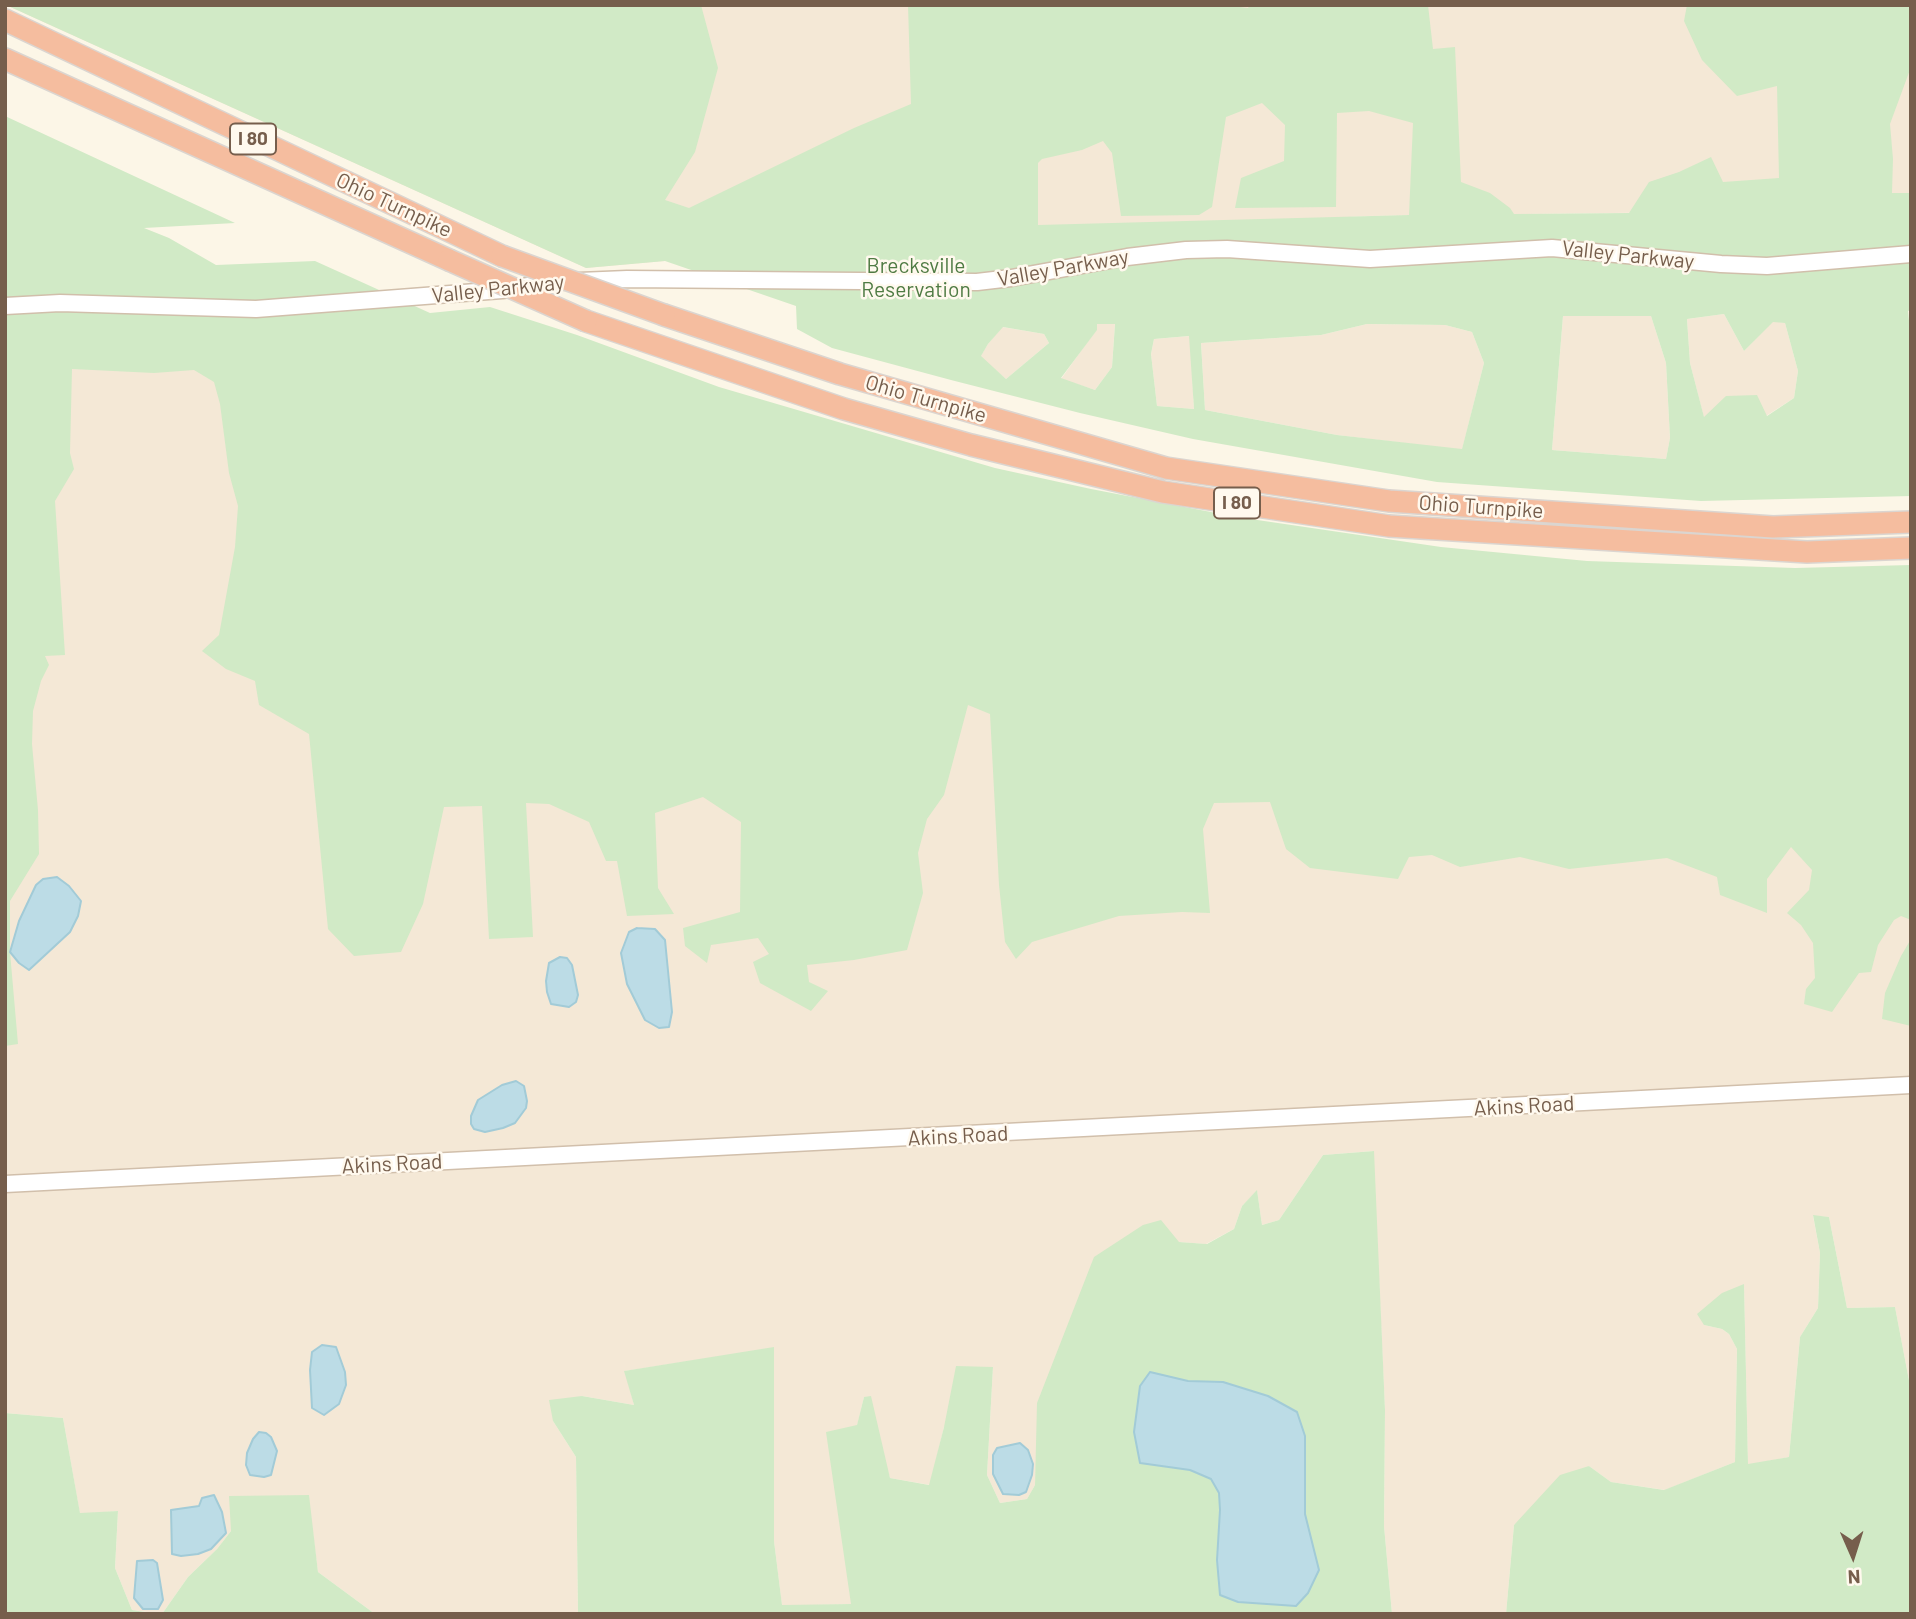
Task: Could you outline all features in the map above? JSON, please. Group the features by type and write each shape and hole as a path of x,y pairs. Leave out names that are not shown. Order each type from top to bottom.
{"highway":[{"name":"Ohio Turnpike","path":"5,20 502,256 664,315 840,374 1166,468 1389,500 1773,527 1911,522"},
{"name":"Ohio Turnpike","path":"5,59 586,321 844,409 971,445 1163,492 1390,526 1807,552 1911,548"}],"street":[{"name":"Valley Parkway","path":"5,306 60,303 256,309 502,290 555,282 627,279 977,282 1126,257 1186,250 1370,259 1552,248 1767,266 1911,254"},
{"name":"Akins Road","path":"5,1184 1911,1086"}],"shaded area":[{"path":"6,5 1911,5 1911,206 1365,216 586,268"},
{"path":"1724,314 1744,351 1773,321 1785,323 1798,371 1794,398 1766,416 1704,418 1690,363 1687,319"},
{"path":"1563,316 1651,316 1666,363 1670,438 1666,459 1552,450"},
{"path":"1115,323 1112,367 1095,390 1061,379 1096,330 1097,324"},
{"path":"1367,324 1445,325 1472,332 1484,363 1462,450 1337,435 1205,410 1201,343 1321,335"},
{"path":"1002,327 1044,334 1049,343 1006,379 980,357"},
{"path":"5,334 469,394 1911,632 1911,1079 5,1178"},
{"path":"1190,336 1194,409 1157,406 1151,354 1154,339"},
{"path":"1911,1093 1911,1391 1895,1307 1847,1308 1829,1217 1813,1216 1820,1253 1818,1308 1800,1337 1789,1457 1748,1465 1744,1285 1704,1325 1722,1329 1729,1334 1737,1349 1735,1462 1665,1490 1611,1482 1589,1466 1514,1525 1506,1614 1392,1614 1384,1526 1385,1410 1373,1151 1323,1155 1279,1220 1262,1225 1257,1191 1242,1206 1234,1229 1206,1244 1179,1242 1037,1450 1035,1485 1027,1499 1000,1503 987,1475 993,1367 944,1427 930,1485 890,1478 864,1397 857,1426 851,1604 782,1606 774,1541 774,1348 625,1371 634,1405 582,1396 553,1421 576,1457 578,1614 375,1614 318,1572 308,1495 231,1531 188,1577 162,1614 132,1610 115,1568 118,1511 80,1514 63,1418 5,1413 5,1193 60,1188"}],"green space":[{"name":"Brecksville Reservation","path":"6,5 701,5 718,68 695,152 665,200 689,208 854,128 911,104 908,5 1224,5 1248,8 1250,5 1428,5 1433,49 1455,47 1461,182 1490,193 1514,214 1629,213 1649,182 1711,157 1723,182 1779,178 1777,86 1737,96 1702,60 1684,21 1687,5 1911,5 1911,67 1890,124 1892,193 1911,193 1911,310 1908,311 1911,340 1911,496 1701,501 1437,482 1193,439 1080,413 832,348 797,329 796,306 665,261 586,268","holes":["1262,103 1285,125 1284,161 1241,178 1235,208 1336,207 1337,113 1369,111 1413,123 1409,215 1038,225 1038,163 1042,159 1082,150 1103,141 1112,153 1121,216 1199,215 1212,207 1226,117","1724,314 1744,351 1773,322 1785,323 1798,371 1794,398 1767,416 1757,395 1726,396 1704,417 1690,363 1687,319","1563,316 1651,316 1666,363 1670,438 1666,459 1552,450","1097,324 1115,324 1112,367 1095,390 1061,378 1097,330","1367,324 1445,325 1472,332 1484,363 1462,449 1337,435 1205,410 1201,343 1321,335","1003,327 1044,334 1049,343 1006,379 981,356","1189,336 1194,409 1157,406 1151,354 1154,339"]},
{"path":"5,116 235,223 144,228 169,238 216,265 315,261 430,313 490,307 577,335 719,387 995,468 1237,517 1441,547 1587,561 1795,568 1911,565 1911,920 1901,916 1894,920 1878,945 1871,972 1859,973 1832,1012 1804,1004 1806,989 1815,978 1813,943 1801,925 1787,913 1809,890 1812,870 1791,847 1767,879 1767,913 1720,895 1717,877 1667,858 1569,869 1520,857 1460,867 1432,855 1409,857 1398,879 1310,868 1286,849 1270,802 1214,803 1203,829 1210,913 1119,916 1032,942 1016,959 1005,942 999,885 990,714 968,705 944,795 927,819 918,853 923,893 907,950 807,965 809,982 828,991 811,1011 760,983 753,962 769,954 758,938 711,945 707,963 685,946 683,928 740,912 741,822 703,797 655,813 658,888 674,914 627,916 617,861 606,861 589,822 549,804 526,803 533,937 489,939 482,806 444,807 423,904 401,952 354,956 328,929 309,734 259,705 255,681 226,669 202,651 219,635 235,547 238,506 229,473 220,404 214,382 194,370 154,373 72,369 70,453 74,469 55,501 65,655 45,656 49,665 41,681 33,711 32,744 39,854 10,901 10,952 18,1044 5,1046"},
{"path":"1911,939 1911,1026 1882,1019 1885,993"},
{"path":"1374,1151 1385,1410 1384,1526 1392,1614 578,1614 576,1457 553,1421 549,1400 582,1396 634,1405 624,1371 774,1347 774,1541 782,1605 851,1604 826,1432 857,1425 864,1397 871,1396 890,1478 929,1485 956,1366 993,1367 987,1475 1000,1503 1027,1499 1035,1485 1037,1403 1094,1257 1143,1225 1161,1220 1179,1242 1207,1244 1234,1229 1242,1206 1257,1190 1262,1225 1279,1220 1323,1155"},
{"path":"1813,1215 1829,1217 1847,1308 1895,1307 1911,1391 1911,1614 1506,1614 1514,1525 1560,1475 1589,1466 1611,1482 1664,1490 1735,1462 1737,1349 1729,1334 1722,1329 1704,1325 1697,1314 1722,1293 1744,1284 1748,1464 1789,1457 1800,1337 1818,1308 1820,1253"},
{"path":"5,1413 63,1418 80,1513 118,1511 115,1568 132,1610 158,1614 5,1614"},
{"path":"309,1495 318,1572 375,1614 162,1614 188,1577 231,1531 229,1496"}],"water":[{"path":"57,877 69,886 81,901 78,916 70,932 29,970 10,952 19,921 36,885 43,879"},
{"path":"637,928 655,929 665,940 672,1012 669,1027 659,1028 645,1020 627,984 621,953 629,932"},
{"path":"560,957 567,958 572,965 578,995 576,1002 569,1007 551,1004 547,992 549,963"},
{"path":"516,1081 524,1086 527,1101 526,1108 515,1123 485,1132 474,1129 471,1116 478,1100 502,1085"},
{"path":"322,1345 336,1347 345,1372 346,1385 339,1404 324,1415 312,1408 310,1370 312,1352"},
{"path":"1150,1372 1188,1381 1223,1382 1268,1396 1297,1412 1305,1436 1305,1514 1319,1570 1308,1593 1296,1606 1238,1602 1220,1595 1217,1560 1219,1493 1211,1479 1190,1470 1140,1463 1134,1432 1140,1386"},
{"path":"259,1432 271,1437 277,1451 271,1475 264,1477 250,1475 246,1465 247,1453"},
{"path":"1020,1443 1028,1450 1033,1464 1032,1475 1026,1492 1019,1495 1003,1494 993,1474 993,1455 997,1448"},
{"path":"214,1495 222,1512 226,1533 211,1549 198,1554 172,1554 171,1510 199,1506 202,1498"},
{"path":"153,1560 157,1563 163,1600 158,1609 143,1609 134,1598 137,1561"}]}
